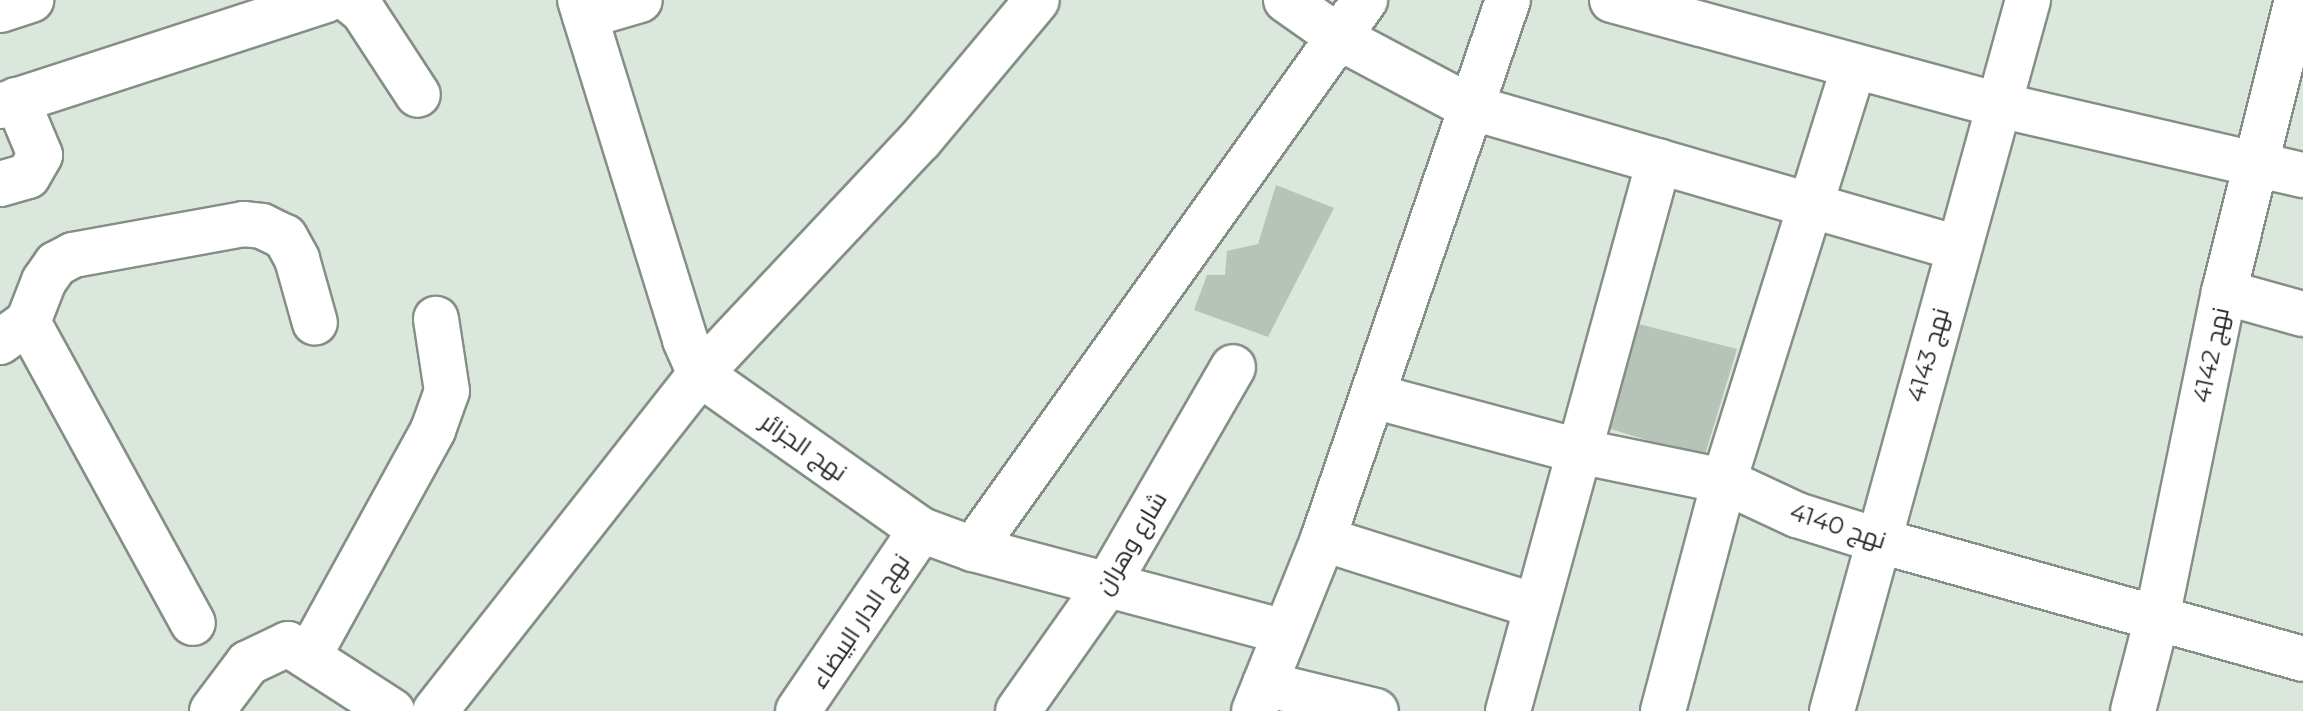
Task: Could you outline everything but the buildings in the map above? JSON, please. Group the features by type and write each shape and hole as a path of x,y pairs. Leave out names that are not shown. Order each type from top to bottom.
{"street":[{"path":"0,10 31,0"},
{"path":"0,184 28,176 40,155 9,103 326,0"},
{"path":"349,0 363,11 418,95"},
{"path":"640,0 582,8 685,340 700,374"},
{"path":"435,711 700,374 920,140 1037,0"},
{"path":"1286,0 1340,38 1470,107 1809,202 1958,248"},
{"path":"973,549 1365,0"},
{"path":"1376,711 1259,697 1323,539 1508,0"},
{"path":"1612,0 1999,105 2303,175"},
{"name":"نهج 4143","path":"1832,711 2028,0"},
{"name":"نهج 4142","path":"2133,711 2157,618 2224,292 2297,0"},
{"path":"1675,708 1724,481 1854,66"},
{"path":"1508,711 1659,161"},
{"path":"193,623 14,332 56,264 73,255 243,224 262,226 285,237 297,259 315,323"},
{"path":"2224,292 2303,314"},
{"path":"310,654 433,430 447,391 436,319"},
{"name":"شارع وهران","path":"1018,711 1109,582 1233,367"},
{"name":"نهج الجزائر","path":"700,374 921,530 973,549 1109,582 1284,632"},
{"name":"نهج 4140","path":"1373,396 1578,451 1724,481 1797,515 1877,540 2303,659"},
{"name":"نهج الدار البيضاء","path":"798,711 921,530"},
{"path":"1323,539 1535,606"},
{"path":"212,711 248,663 271,648 288,644 310,654 392,711"}]}
